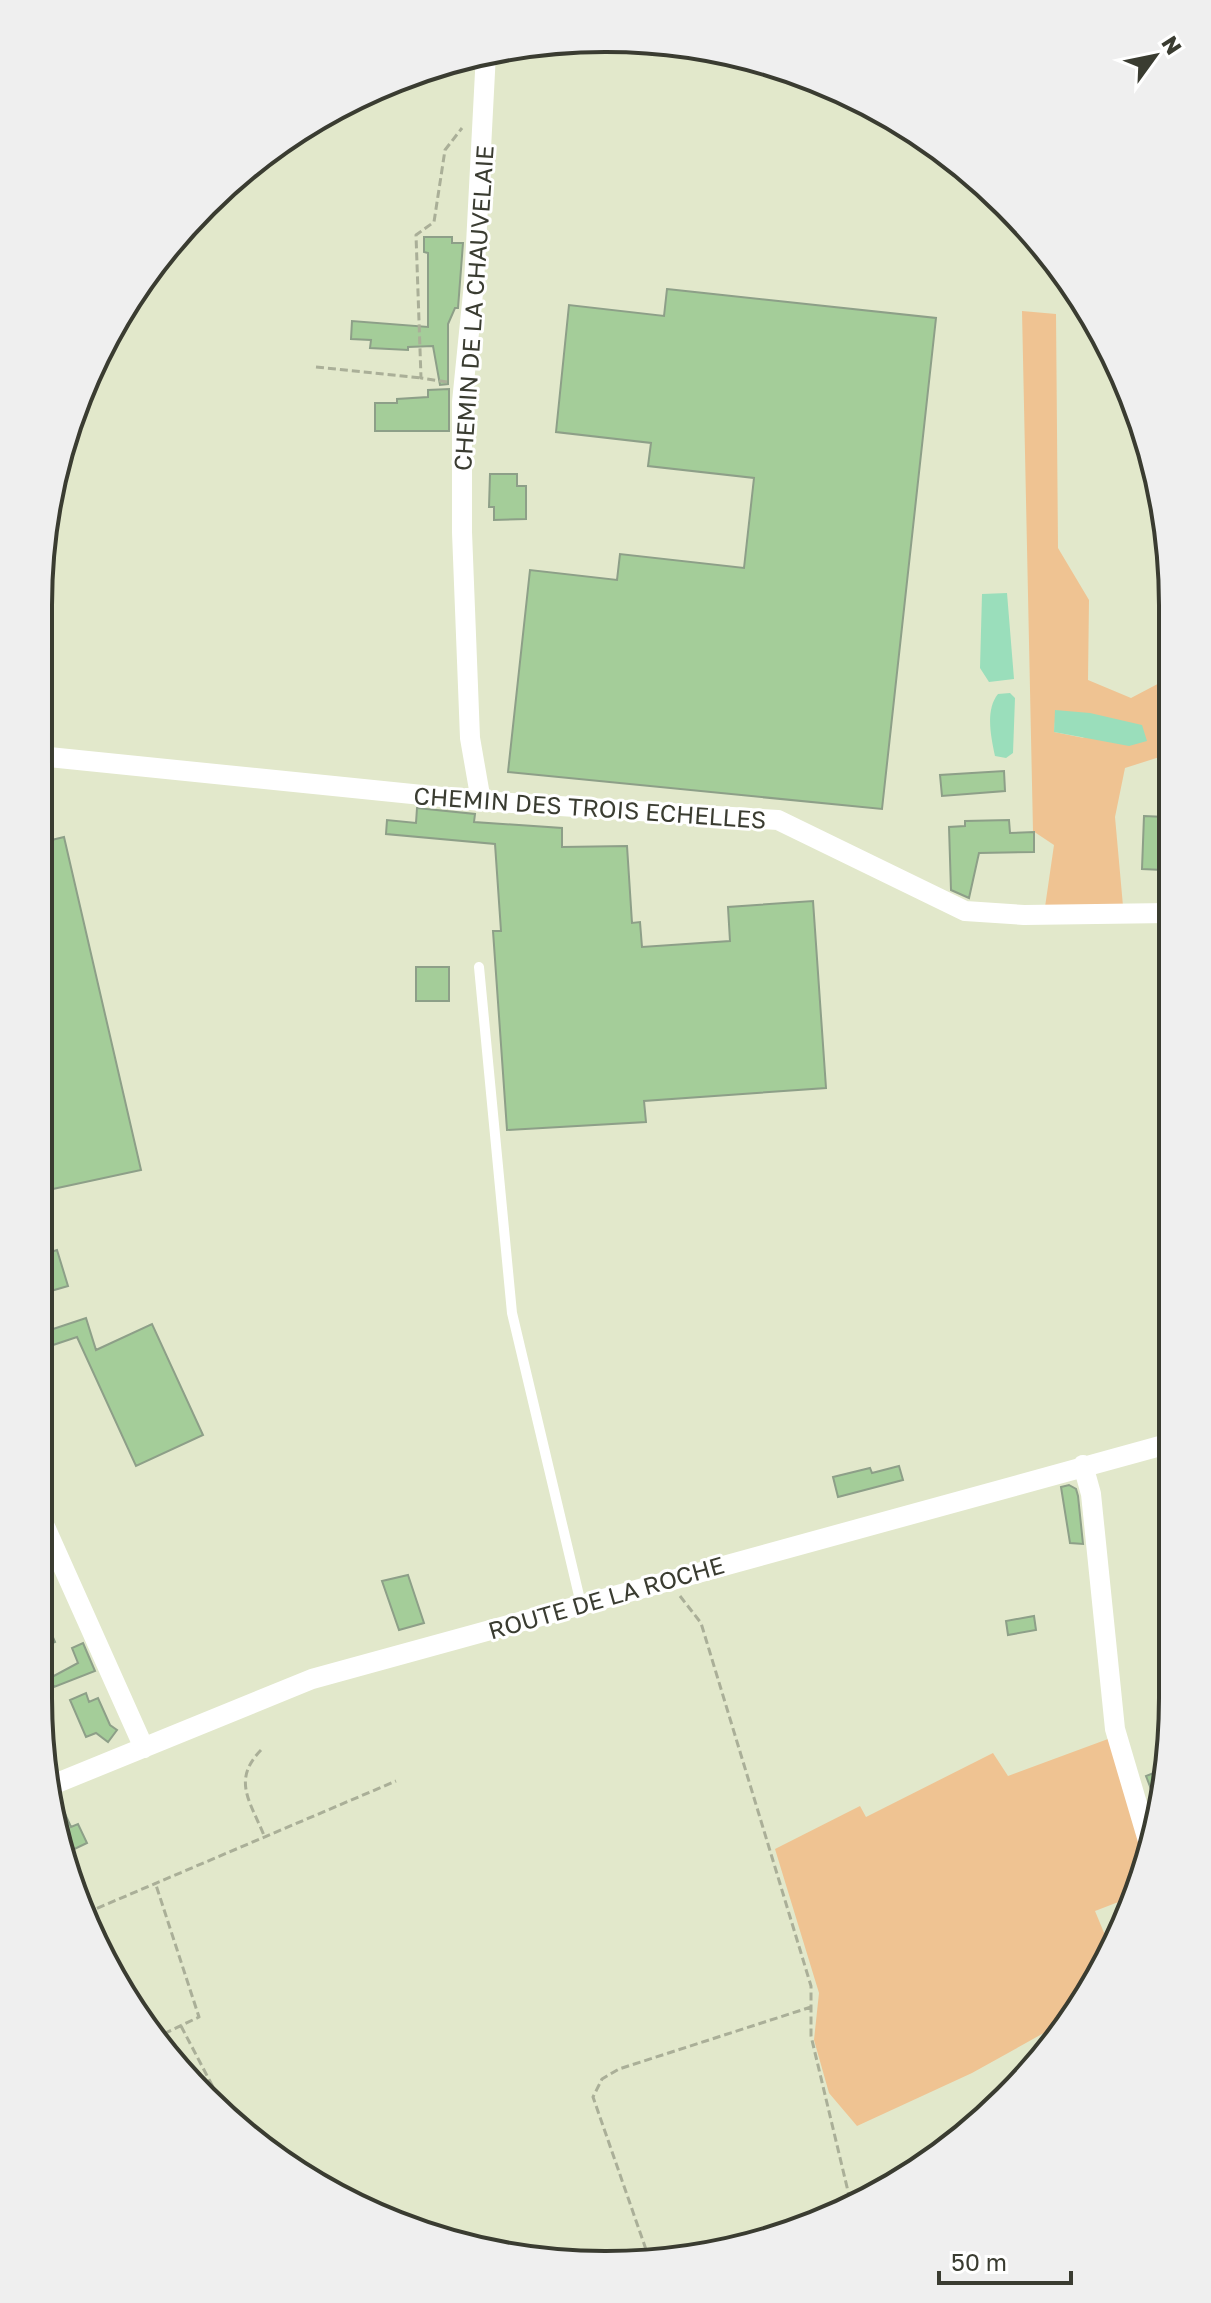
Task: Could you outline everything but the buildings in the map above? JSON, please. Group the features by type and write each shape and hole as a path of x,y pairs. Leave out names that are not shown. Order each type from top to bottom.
{"street":[{"name":"CHEMIN DE LA CHAUVELAIE","path":"481,801 470,738 462,532 464,384 486,66"},
{"name":"CHEMIN DES TROIS ECHELLES","path":"52,757 481,801 778,820 965,911 1024,915 1159,913"},
{"name":"ROUTE DE LA ROCHE","path":"59,1782 312,1679 1159,1446"},
{"path":"1083,1465 1091,1494 1115,1729 1143,1825"},
{"path":"52,1542 144,1748"}],"lane":[{"path":"479,967 512,1313 581,1604"}],"path":[{"path":"421,378 416,235 434,222 445,150 461,130 484,112"},
{"path":"316,367 464,384"},
{"path":"668,1580 701,1623 811,1986 811,2036 849,2195"},
{"path":"261,1750 246,1766 243,1782 265,1838"},
{"path":"94,1909 396,1781"},
{"path":"155,1882 199,2017 165,2033"},
{"path":"646,2250 593,2097 602,2079 619,2069 811,2007"},
{"path":"181,2026 214,2089"}],"shaded area":[{"path":"1022,311 1056,314 1058,548 1089,600 1088,680 1131,698 1159,683 1159,757 1125,768 1115,817 1123,906 1045,907 1054,845 1033,831","holes":["1056,710 1084,738 1054,732"]},
{"path":"1007,593 1014,679 989,682 980,668 982,594"},
{"path":"1010,693 1015,698 1013,753 1006,758 995,756 990,716 998,694"},
{"path":"1055,710 1090,713 1142,725 1147,741 1129,746 1054,732"},
{"path":"1108,1739 1140,1840 1120,1901 1095,1911 1105,1935 1085,1974 1047,2031 972,2073 857,2126 829,2093 814,2040 819,1993 775,1849 860,1806 866,1817 993,1753 1008,1776"}]}
